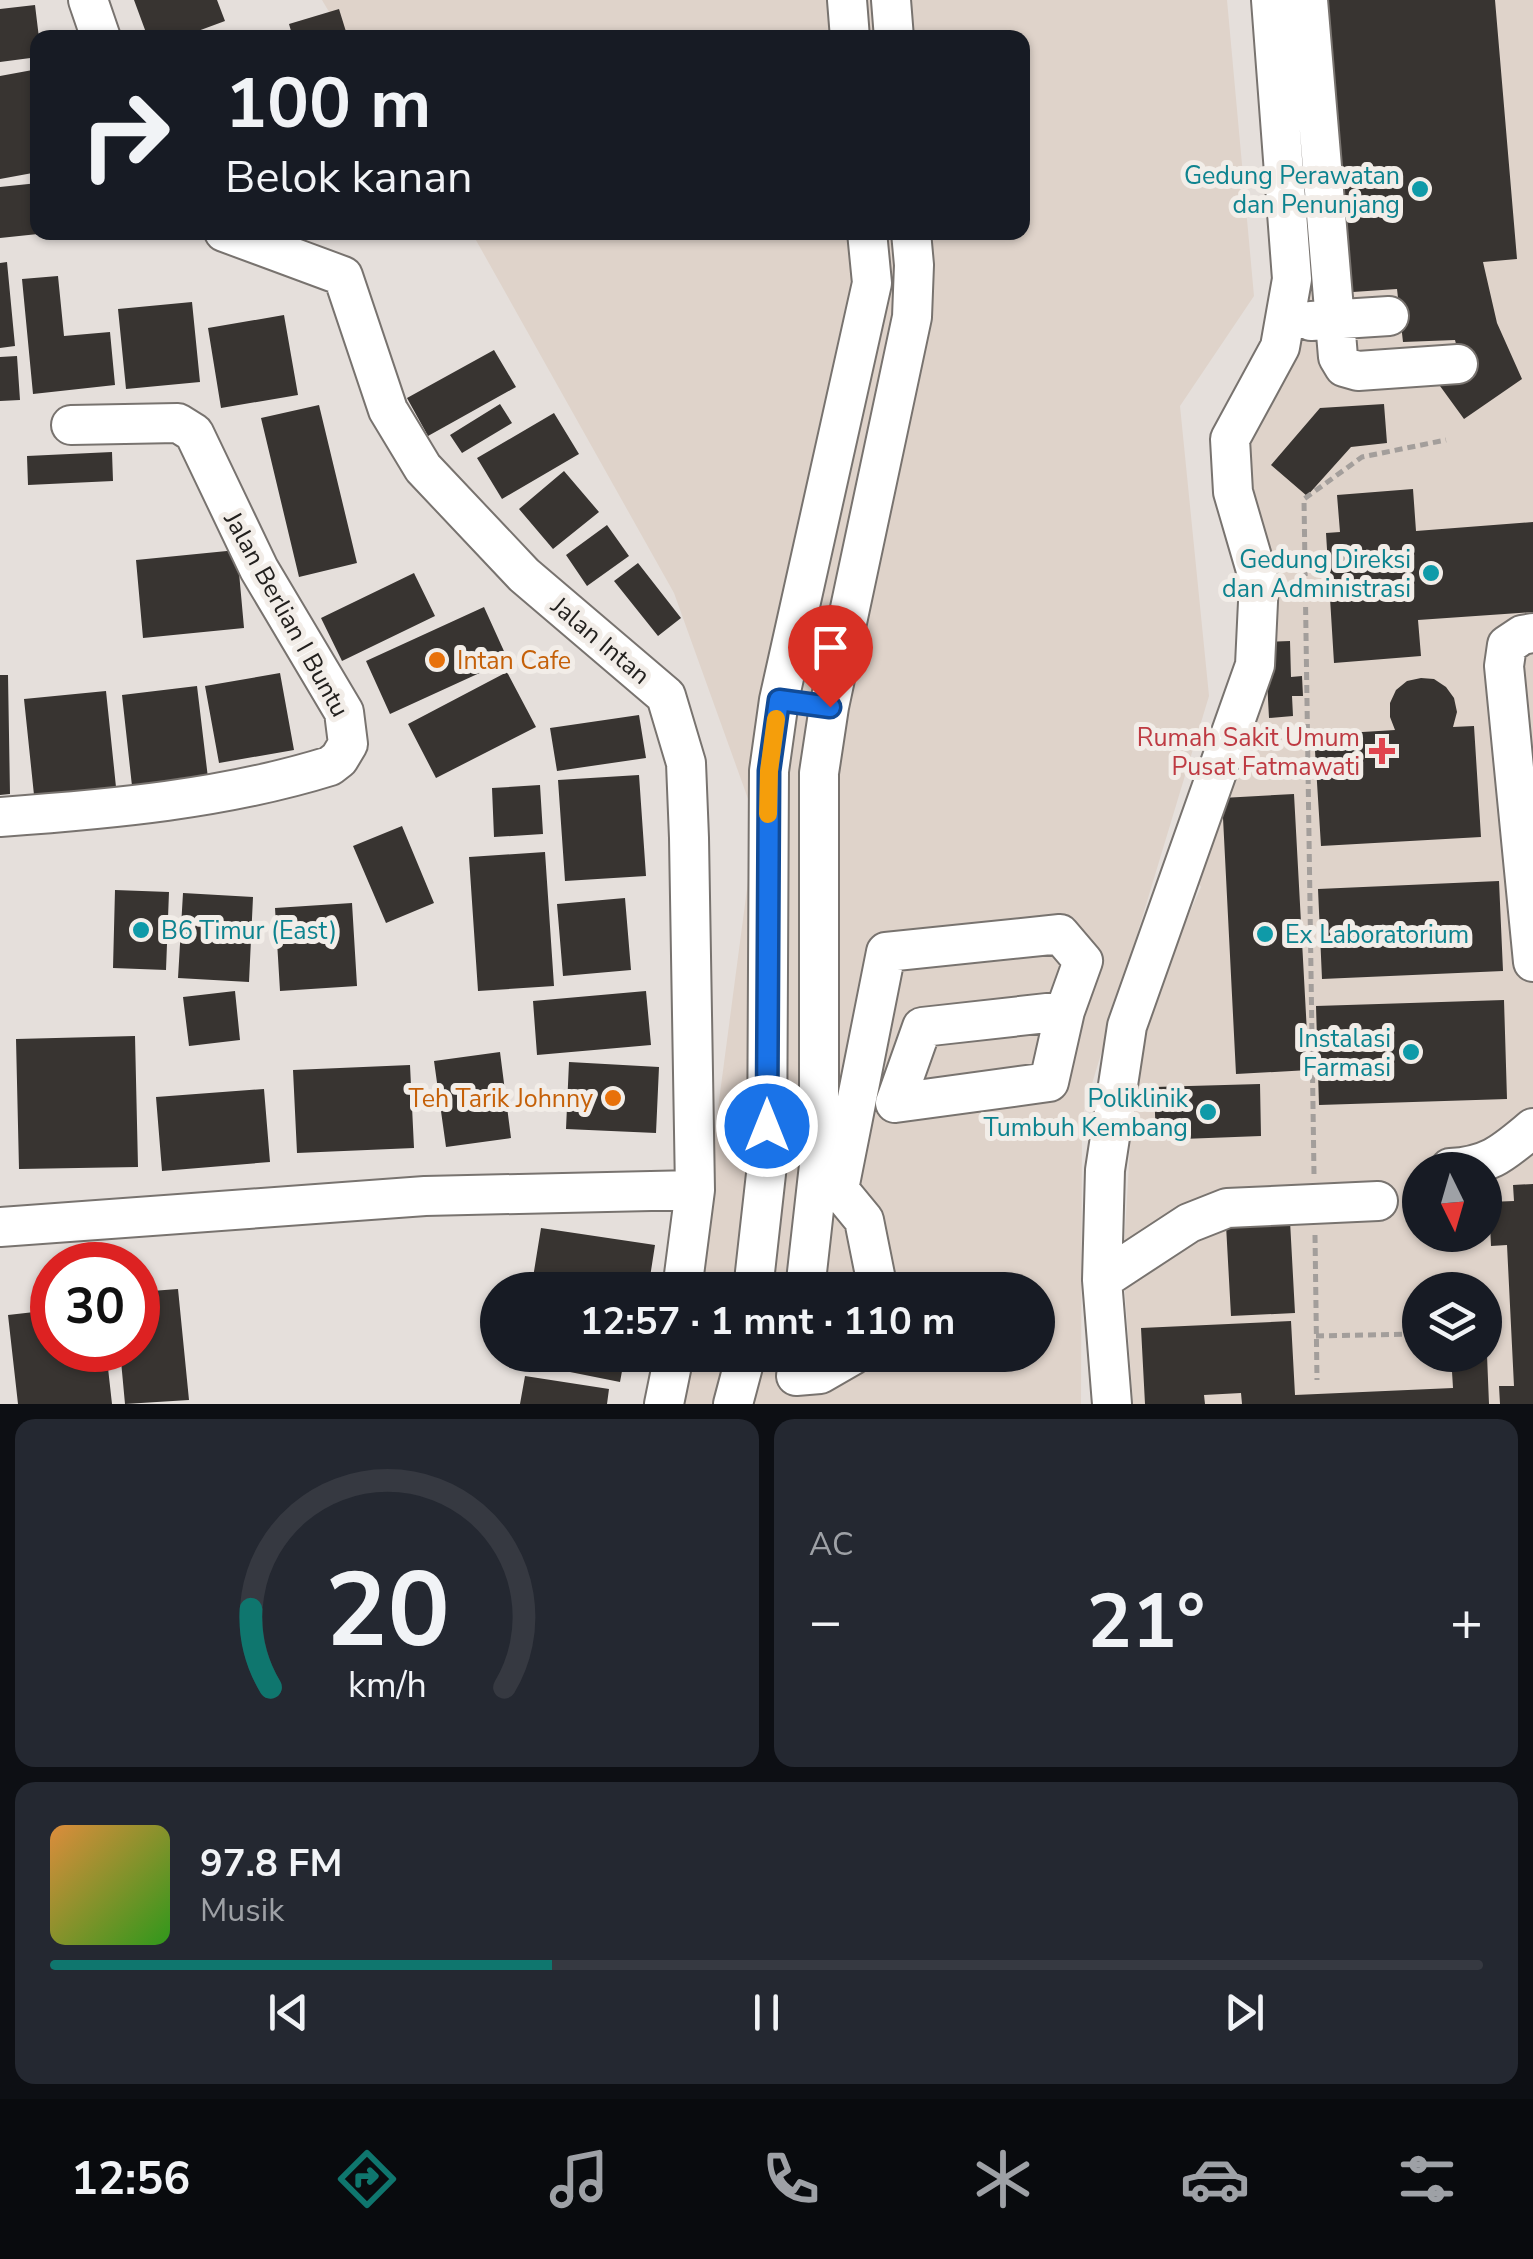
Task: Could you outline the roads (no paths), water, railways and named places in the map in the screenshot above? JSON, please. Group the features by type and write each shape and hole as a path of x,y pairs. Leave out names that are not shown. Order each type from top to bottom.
{"street":[{"path":"88,0 98,30"},
{"path":"847,0 849,30"},
{"path":"891,0 893,30"},
{"path":"1112,1404 1102,1280 1105,1170 1128,1026 1255,665 1259,580 1233,492 1230,440 1280,348 1292,279 1271,0"},
{"path":"1308,0 1337,339 1344,367 1358,371 1458,364"},
{"name":"Jalan Intan","path":"246,240 343,276 388,410 423,468 524,575 666,696 686,764 695,1190 684,1272"},
{"path":"755,1272 767,1165 769,771 779,700 872,283 868,240"},
{"path":"874,1272 864,1220 829,1177 819,774 912,317 911,240"},
{"path":"1272,361 1389,316"},
{"path":"1284,323 1337,339"},
{"name":"Jalan Berlian I Buntu","path":"0,817 264,785 330,766 339,760 348,744 344,712 259,569 194,434 178,423 71,425"},
{"path":"1533,634 1522,635 1507,645 1504,666 1533,962"},
{"path":"779,700 830,707"},
{"path":"809,1272 886,952 1060,934 1083,961 1065,1012"},
{"path":"1502,1155 1533,1128"},
{"path":"0,1226 424,1196 695,1190"},
{"path":"1102,1280 1190,1223 1227,1208 1378,1201"},
{"path":"664,1404 671,1372"},
{"path":"733,1404 741,1372"},
{"path":"794,1378 823,1372"}],"place":[{"name":"Gedung Perawatan dan Penunjang","path":"1420,189"},
{"name":"Gedung Direksi dan Administrasi","path":"1431,573"},
{"name":"Intan Cafe","path":"437,660"},
{"name":"Rumah Sakit Umum Pusat Fatmawati","path":"1382,751"},
{"name":"B6 Timur (East)","path":"141,930"},
{"name":"Ex Laboratorium","path":"1265,934"},
{"name":"Instalasi Farmasi","path":"1411,1052"},
{"name":"Teh Tarik Johnny","path":"613,1098"},
{"name":"Poliklinik Tumbuh Kembang","path":"1208,1112"}]}
